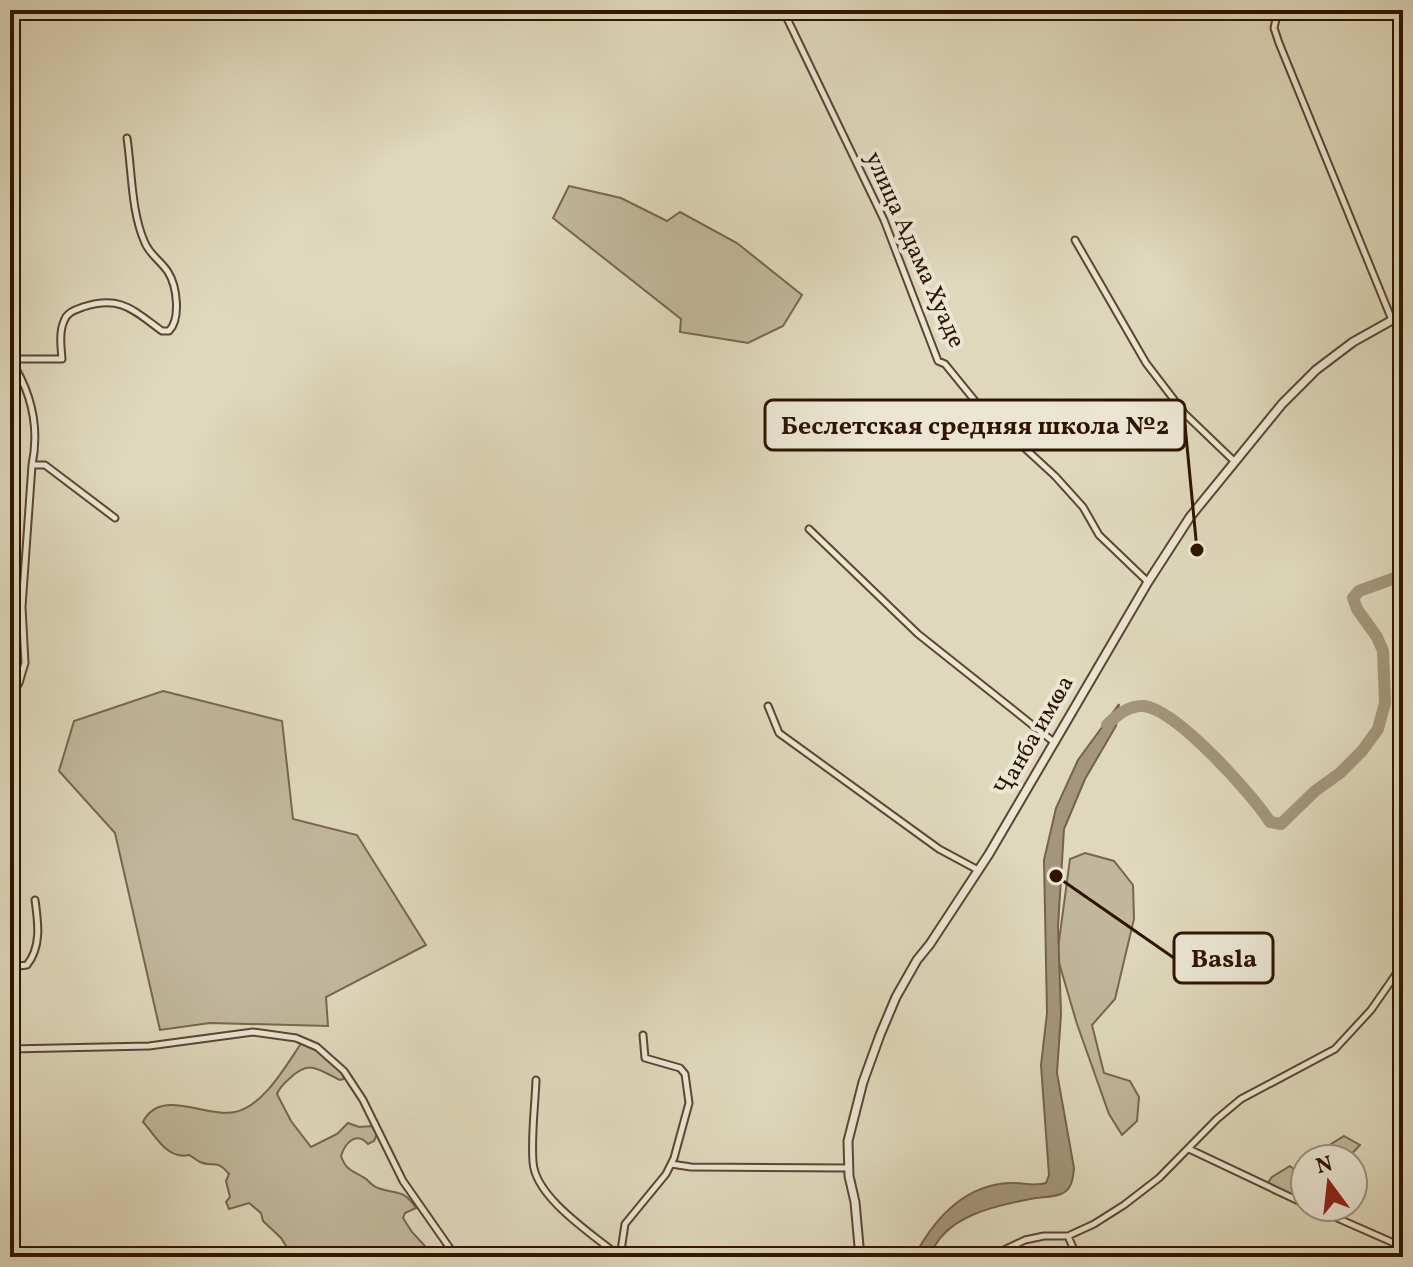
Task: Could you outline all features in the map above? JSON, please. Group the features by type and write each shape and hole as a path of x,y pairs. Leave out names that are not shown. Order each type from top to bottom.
{"street":[{"name":"улица Адама Хуаде","path":"783,10 879,208 938,361 945,364 980,407 1055,476 1083,507 1099,535 1148,582"},
{"path":"1278,10 1274,28 1279,43 1392,320"},
{"path":"10,698 25,663 22,607 36,445 25,382 10,359 62,359 61,335 67,316 101,302 131,309 162,331 169,331 175,322 175,298 169,273 145,243 127,138"},
{"path":"1075,240 1146,363 1185,414 1235,462"},
{"name":"Ҷанба имҩа","path":"860,1257 848,1168 848,1141 859,1096 896,997 917,960 978,870 1184,525 1282,404 1316,370 1353,342 1403,314"},
{"path":"32,465 45,465 115,518"},
{"path":"809,529 918,634 1055,743"},
{"path":"768,706 779,733 939,849 978,870"},
{"path":"10,967 27,965 36,950 38,924 35,900"},
{"path":"989,1257 1025,1240 1068,1236 1124,1205 1159,1178 1241,1099 1335,1049 1371,1010 1403,964"},
{"path":"10,1049 124,1048 253,1032 296,1038 317,1047 344,1071 363,1100 403,1181 456,1257"},
{"path":"620,1257 625,1224 671,1164 689,1103 685,1074 680,1068 645,1058 643,1035"},
{"path":"536,1080 533,1161 540,1184 562,1209 620,1257"},
{"path":"1189,1149 1289,1196"},
{"path":"671,1164 691,1167 848,1168"},
{"path":"1348,1223 1403,1247"},
{"path":"1068,1236 1077,1257"}],"shaded area":[{"path":"569,186 621,198 667,221 680,212 737,243 802,295 783,326 748,343 680,332 681,319 553,218"},
{"path":"163,691 282,721 293,819 357,835 426,945 326,997 328,1026 210,1023 160,1030 115,833 59,771 74,721"},
{"path":"1119,704 1116,726 1085,779 1064,829 1058,927 1061,1014 1057,1073 1074,1168 1071,1183 1068,1190 1058,1195 1005,1204 974,1214 947,1231 930,1257 914,1257 941,1218 977,1190 1008,1183 1046,1183 1049,1175 1041,1065 1047,1013 1044,860 1056,808 1078,760"},
{"path":"1085,853 1114,861 1133,885 1134,919 1115,999 1092,1025 1104,1073 1130,1081 1139,1097 1137,1121 1122,1135 1109,1114 1057,956 1070,859"},
{"path":"302,1042 318,1050 343,1074 344,1079 309,1067 296,1073 277,1094 291,1121 311,1147 337,1134 348,1123 359,1127 372,1126 377,1134 374,1141 368,1144 364,1140 352,1140 343,1151 343,1161 349,1169 374,1186 403,1195 411,1202 416,1208 405,1213 403,1218 435,1257 293,1257 281,1238 263,1221 261,1213 249,1203 229,1209 226,1181 229,1174 225,1169 204,1164 189,1155 174,1154 157,1140 143,1122 151,1112 172,1105 223,1113 246,1108 274,1083"},
{"path":"1344,1136 1356,1143 1333,1143"},
{"path":"1289,1167 1289,1195 1266,1185 1272,1177"}],"waterway":[{"path":"1107,725 1133,707 1144,706 1158,711 1213,755 1270,822 1281,824 1315,791 1340,773 1378,729 1385,703 1383,651 1353,598 1359,591 1403,575"}],"place":[{"name":"Беслетская средняя школа №2","path":"1197,550"},
{"name":"Basla","path":"1056,876"}]}
